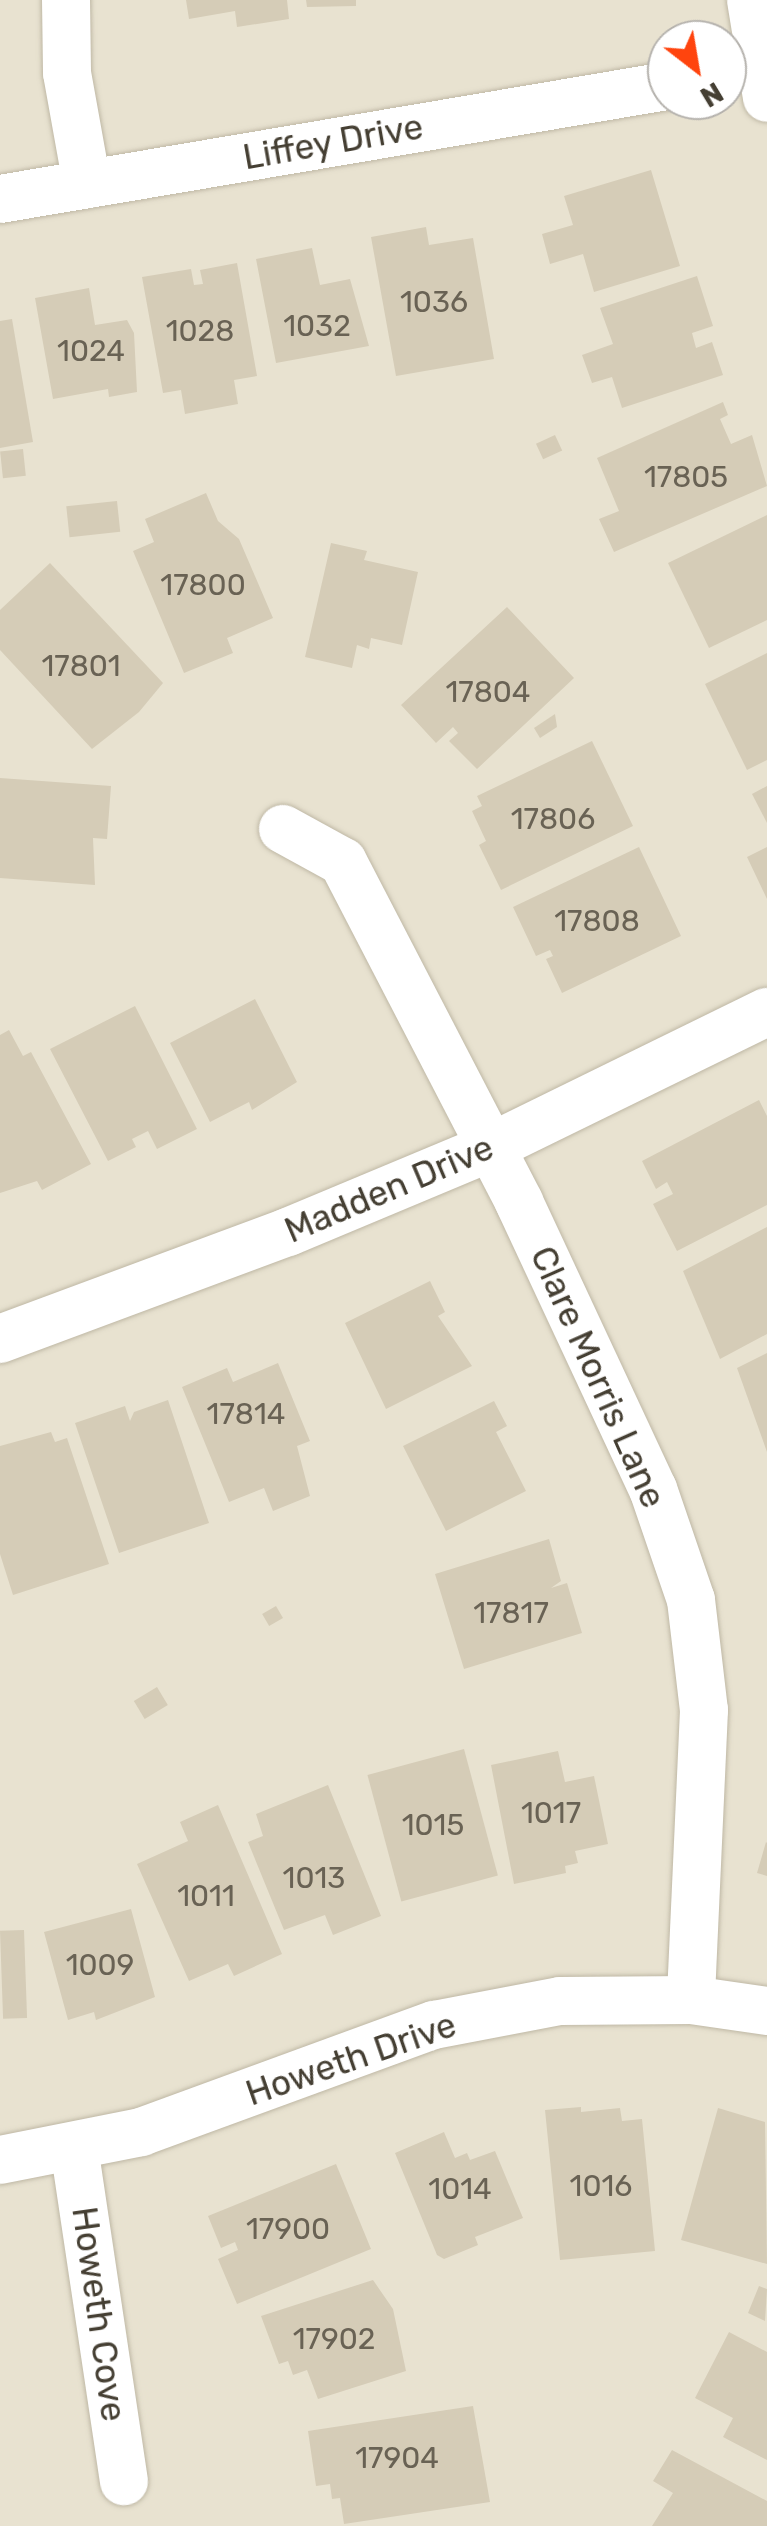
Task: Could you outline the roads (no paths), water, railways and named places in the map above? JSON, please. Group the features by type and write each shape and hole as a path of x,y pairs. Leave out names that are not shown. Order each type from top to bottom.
{"street":[{"path":"66,0 67,73 87,184"},
{"path":"751,0 756,78"},
{"name":"Liffey Drive","path":"0,199 647,89"},
{"name":"Clare Morris Lane","path":"283,829 343,862 491,1146 652,1489 691,1600 704,1710 691,2000"},
{"name":"Madden Drive","path":"0,1338 288,1232 491,1146 767,1012"},
{"name":"Howeth Drive","path":"0,2160 141,2132 434,2026 560,2001 691,2000 767,2011"},
{"name":"Howeth Cove","path":"74,2147 124,2481"}]}
